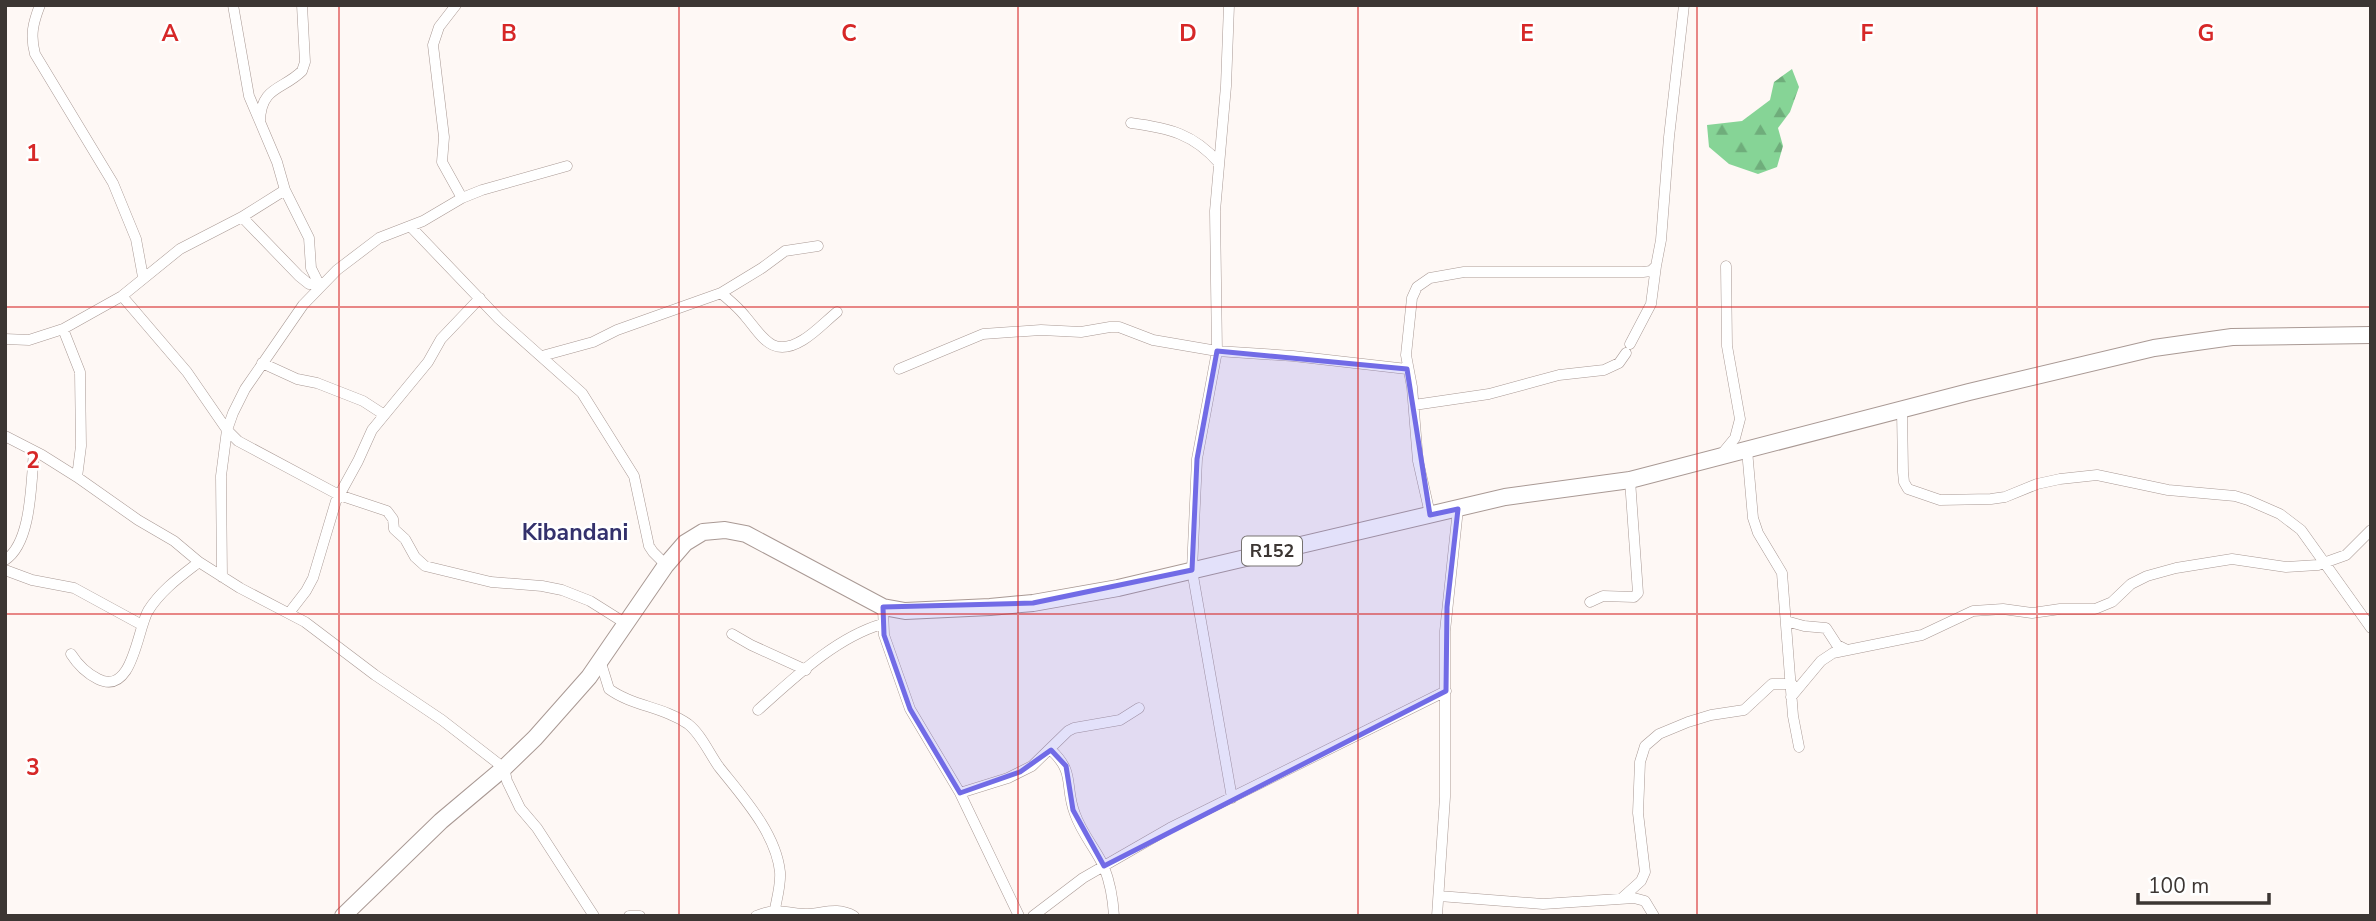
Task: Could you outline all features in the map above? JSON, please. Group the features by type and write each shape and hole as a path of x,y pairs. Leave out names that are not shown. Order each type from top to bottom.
{"main road":[{"name":"R152","path":"343,916 441,821 504,768 560,710 589,677 666,565 685,543 703,532 725,530 746,534 882,616 905,611 1033,603 1118,588 1534,492 1630,480 2101,359 2179,343 2232,337 2371,335"}],"street":[{"path":"40,5 32,26 35,54 113,183 136,239 143,277"},
{"path":"233,5 249,96 277,162 285,190 309,238 311,268 319,285"},
{"path":"260,124 265,98 272,90 302,71 305,62 302,5"},
{"path":"456,5 436,35 434,56 444,137 442,162 462,198"},
{"path":"1229,5 1214,258 1217,351 1197,459 1192,570 1232,798"},
{"path":"1414,405 1489,394 1559,375 1604,370 1619,363 1651,304 1661,240 1684,5"},
{"path":"1131,123 1186,136 1196,141 1219,163"},
{"path":"222,577 220,485 227,430 233,412 262,363 319,285 379,238 429,218 462,198 498,184 567,166"},
{"path":"5,339 29,340 63,329 121,296 180,249 242,217 285,190"},
{"path":"242,217 299,276 309,284 319,285"},
{"path":"410,226 511,330 582,393 608,438 627,463 638,489 649,546 666,565"},
{"path":"542,356 593,342 617,330 721,293 785,251 818,246"},
{"path":"1430,514 1416,449 1414,405 1407,369 1407,337 1412,298 1417,287 1430,278 1464,272 1643,272 1651,271 1656,265"},
{"path":"1718,458 1735,438 1740,419 1727,346 1726,266"},
{"path":"721,293 742,312 764,341 772,346 782,347 800,342 837,312"},
{"path":"121,296 187,372 227,430 248,448 340,495 390,514 394,529 425,566 491,582 562,590 590,601 625,623"},
{"path":"289,613 306,592 313,578 332,511 372,430 420,373 441,340 480,298"},
{"path":"899,369 983,334 1041,330 1071,333 1119,327 1153,340 1217,351 1293,356 1407,369"},
{"path":"63,329 80,372 81,436 77,477"},
{"path":"262,363 297,379 317,383 363,401 383,414"},
{"path":"1902,410 1904,482 1908,489 1940,500 1991,499 2005,497 2037,484 2097,475 2168,490 2235,496 2265,507 2295,523 2326,561 2371,628"},
{"path":"218,416 228,416 233,412"},
{"path":"5,436 77,477 138,520 174,541 222,577 305,622 375,676 442,720 504,768 520,808 537,828 594,916"},
{"path":"1747,450 1753,518 1758,533 1782,573 1791,697 1800,747"},
{"path":"5,560 18,548 25,527 34,452"},
{"path":"1590,602 1598,597 1634,597 1638,593 1630,480"},
{"path":"1437,916 1445,817 1447,607 1458,509"},
{"path":"1791,697 1821,661 1833,653 1922,635 1973,611 2003,609 2032,613 2060,609 2095,610 2112,602 2131,584 2147,576 2176,568 2232,559 2286,567 2313,566 2339,559 2353,551 2371,530"},
{"path":"71,654 82,669 94,677 109,683 117,681 127,669 147,613 164,591 199,562"},
{"path":"5,570 32,580 74,587 142,625"},
{"path":"758,710 806,670 882,616 910,709 960,793 1019,916"},
{"path":"1786,621 1826,628 1837,645 1847,650"},
{"path":"732,634 806,670"},
{"path":"600,660 609,690 672,715 691,726 749,802 780,872 775,909"},
{"path":"1622,898 1641,881 1645,872 1638,813 1640,762 1645,746 1659,734 1688,722 1744,710 1772,684 1792,684"},
{"path":"1033,916 1083,878 1170,828 1446,691"},
{"path":"960,793 1032,766 1074,727 1120,720 1139,708"},
{"path":"1051,750 1066,766 1073,810 1085,837 1104,866 1114,916"},
{"path":"1439,896 1543,904 1622,898 1645,901 1654,916"},
{"path":"756,916 775,909 802,914 845,911 854,916"},
{"path":"629,916 640,916"}],"highlighted area":[{"path":"1217,351 1407,369 1430,515 1458,509 1447,607 1446,691 1104,866 1073,810 1066,766 1051,750 1020,772 960,793 910,709 884,635 883,607 1033,603 1192,570 1197,459"}],"green space":[{"path":"1792,69 1799,87 1790,112 1778,128 1783,146 1777,167 1758,174 1729,164 1709,147 1707,125 1742,121 1770,100 1774,82"}],"district":[{"name":"Kibandani","path":"575,532"}]}
